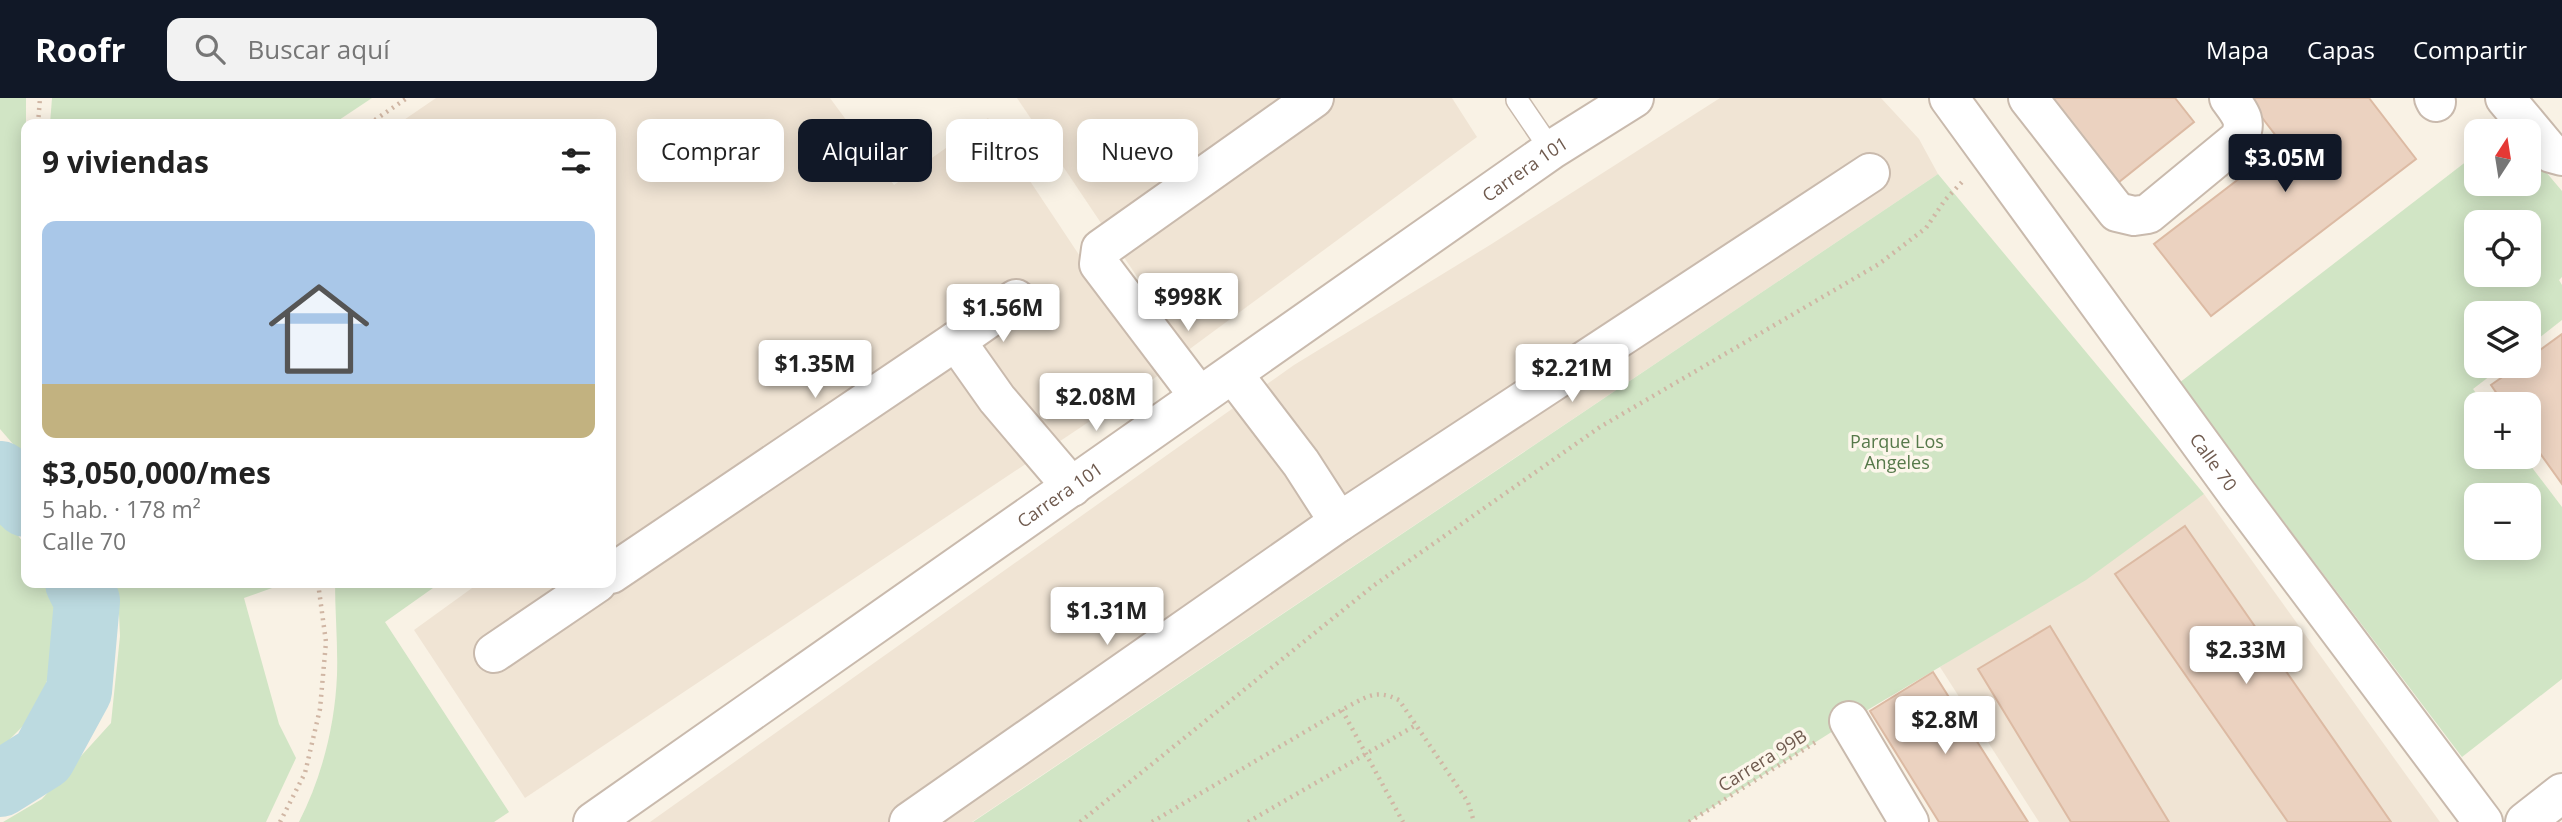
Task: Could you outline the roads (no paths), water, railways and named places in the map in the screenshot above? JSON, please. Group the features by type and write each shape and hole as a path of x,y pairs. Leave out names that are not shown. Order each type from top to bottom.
{"street":[{"path":"1199,396 1099,264 1098,256 1101,249 1314,98"},
{"name":"Calle 70","path":"1949,98 2230,484 2483,822"},
{"path":"2028,98 2117,212 2134,216 2148,214 2239,139 2244,128 2243,117 2229,98"},
{"path":"2505,98 2550,153 2562,156"},
{"name":"Carrera 101","path":"593,822 1622,101"},
{"path":"909,822 1339,522 1870,173"},
{"path":"616,571 1016,299"},
{"path":"956,341 998,399 1072,487"},
{"path":"1233,374 1301,463 1339,522"},
{"path":"494,653 590,588"},
{"path":"1849,721 1909,822"},
{"path":"2525,822 2562,793"}],"lane":[{"path":"1517,100 1551,150"}],"waterway":[{"path":"0,474 21,498"},
{"path":"0,784 43,757 79,691 87,601 80,588"}],"park label":[{"name":"Parque Los Angeles","path":"1897,451"}]}
